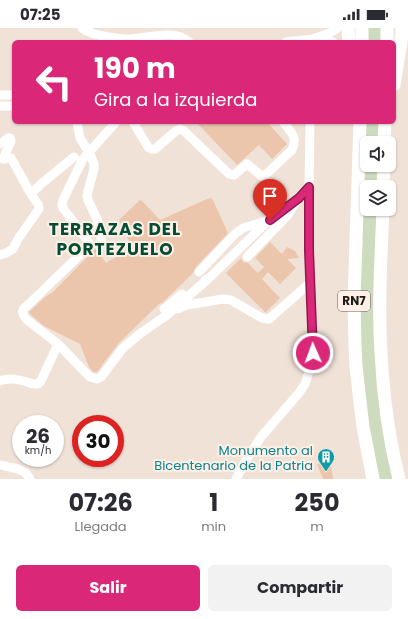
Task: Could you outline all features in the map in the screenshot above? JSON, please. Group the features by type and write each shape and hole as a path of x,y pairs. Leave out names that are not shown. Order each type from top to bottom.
{"highway":[{"path":"348,28 349,40"},
{"path":"362,28 362,40"},
{"path":"387,28 387,40"},
{"path":"396,73 402,28"},
{"path":"396,55 401,42"},
{"name":"RN7","path":"360,124 354,300 355,345 362,421 373,479"},
{"name":"RN7","path":"383,216 380,315 381,362 389,423 399,479"}],"street":[{"path":"82,28 92,34 113,37 131,39 166,35 180,37 187,40"},
{"path":"312,40 338,28"},
{"path":"0,95 12,94"},
{"path":"0,106 12,106"},
{"path":"77,124 80,138 89,152 94,164 87,196 97,219 102,243"},
{"path":"114,124 84,159 63,200 63,208 88,240 88,247 22,311 26,319 58,344 90,377 97,379 101,377 123,348 165,312 189,288 209,278 270,220 299,198"},
{"path":"134,124 148,147 151,149 154,149 176,130 180,129 183,130 229,174 234,175 247,164 263,177 292,150 294,145 294,135 285,124"},
{"path":"236,479 246,460 262,437 305,384 313,353 310,283 310,124"},
{"path":"0,144 10,138 11,141 3,158 11,158 38,204 39,209 12,249 0,255"},
{"path":"31,194 74,157"},
{"path":"247,257 287,216 299,198 309,187"},
{"path":"198,272 235,234 243,228 270,220"},
{"path":"165,312 187,305 223,299 231,300 262,318 269,319 310,283"},
{"path":"0,381 4,379 13,379 38,384 41,381 58,344"},
{"path":"0,465 18,469 26,473 30,479"}],"green space":[{"path":"365,28 384,28 384,40 365,40"},
{"path":"364,124 382,124 381,136 364,136"},
{"path":"363,172 380,172 380,180 363,180"},
{"path":"362,216 379,216 377,271 396,479 377,479 372,460 360,344"}],"building":[{"path":"198,124 269,124 287,144 272,159 259,145 237,165"},
{"path":"211,198 228,233 195,268 193,273 118,344 97,372 93,372 89,367 80,344 44,326 29,313 45,297 54,291 96,248 106,263 132,247 119,220 140,200 160,220"},
{"path":"270,242 282,254 287,247 295,251 299,258 287,259 296,268 280,284 268,272 262,279 280,298 265,312 226,273 241,258 243,262 248,263 258,273 264,267 255,258"},
{"name":"Monumento al Bicentenario de la Patria","path":"317,464 331,465 333,479 323,479"}],"place":[{"name":"Monumento al Bicentenario de la Patria","path":"326,472"}],"district":[{"name":"TERRAZAS DEL PORTEZUELO","path":"115,239"}],"route":[{"path":"270,220 299,198 309,187 309,250 313,353"}]}
